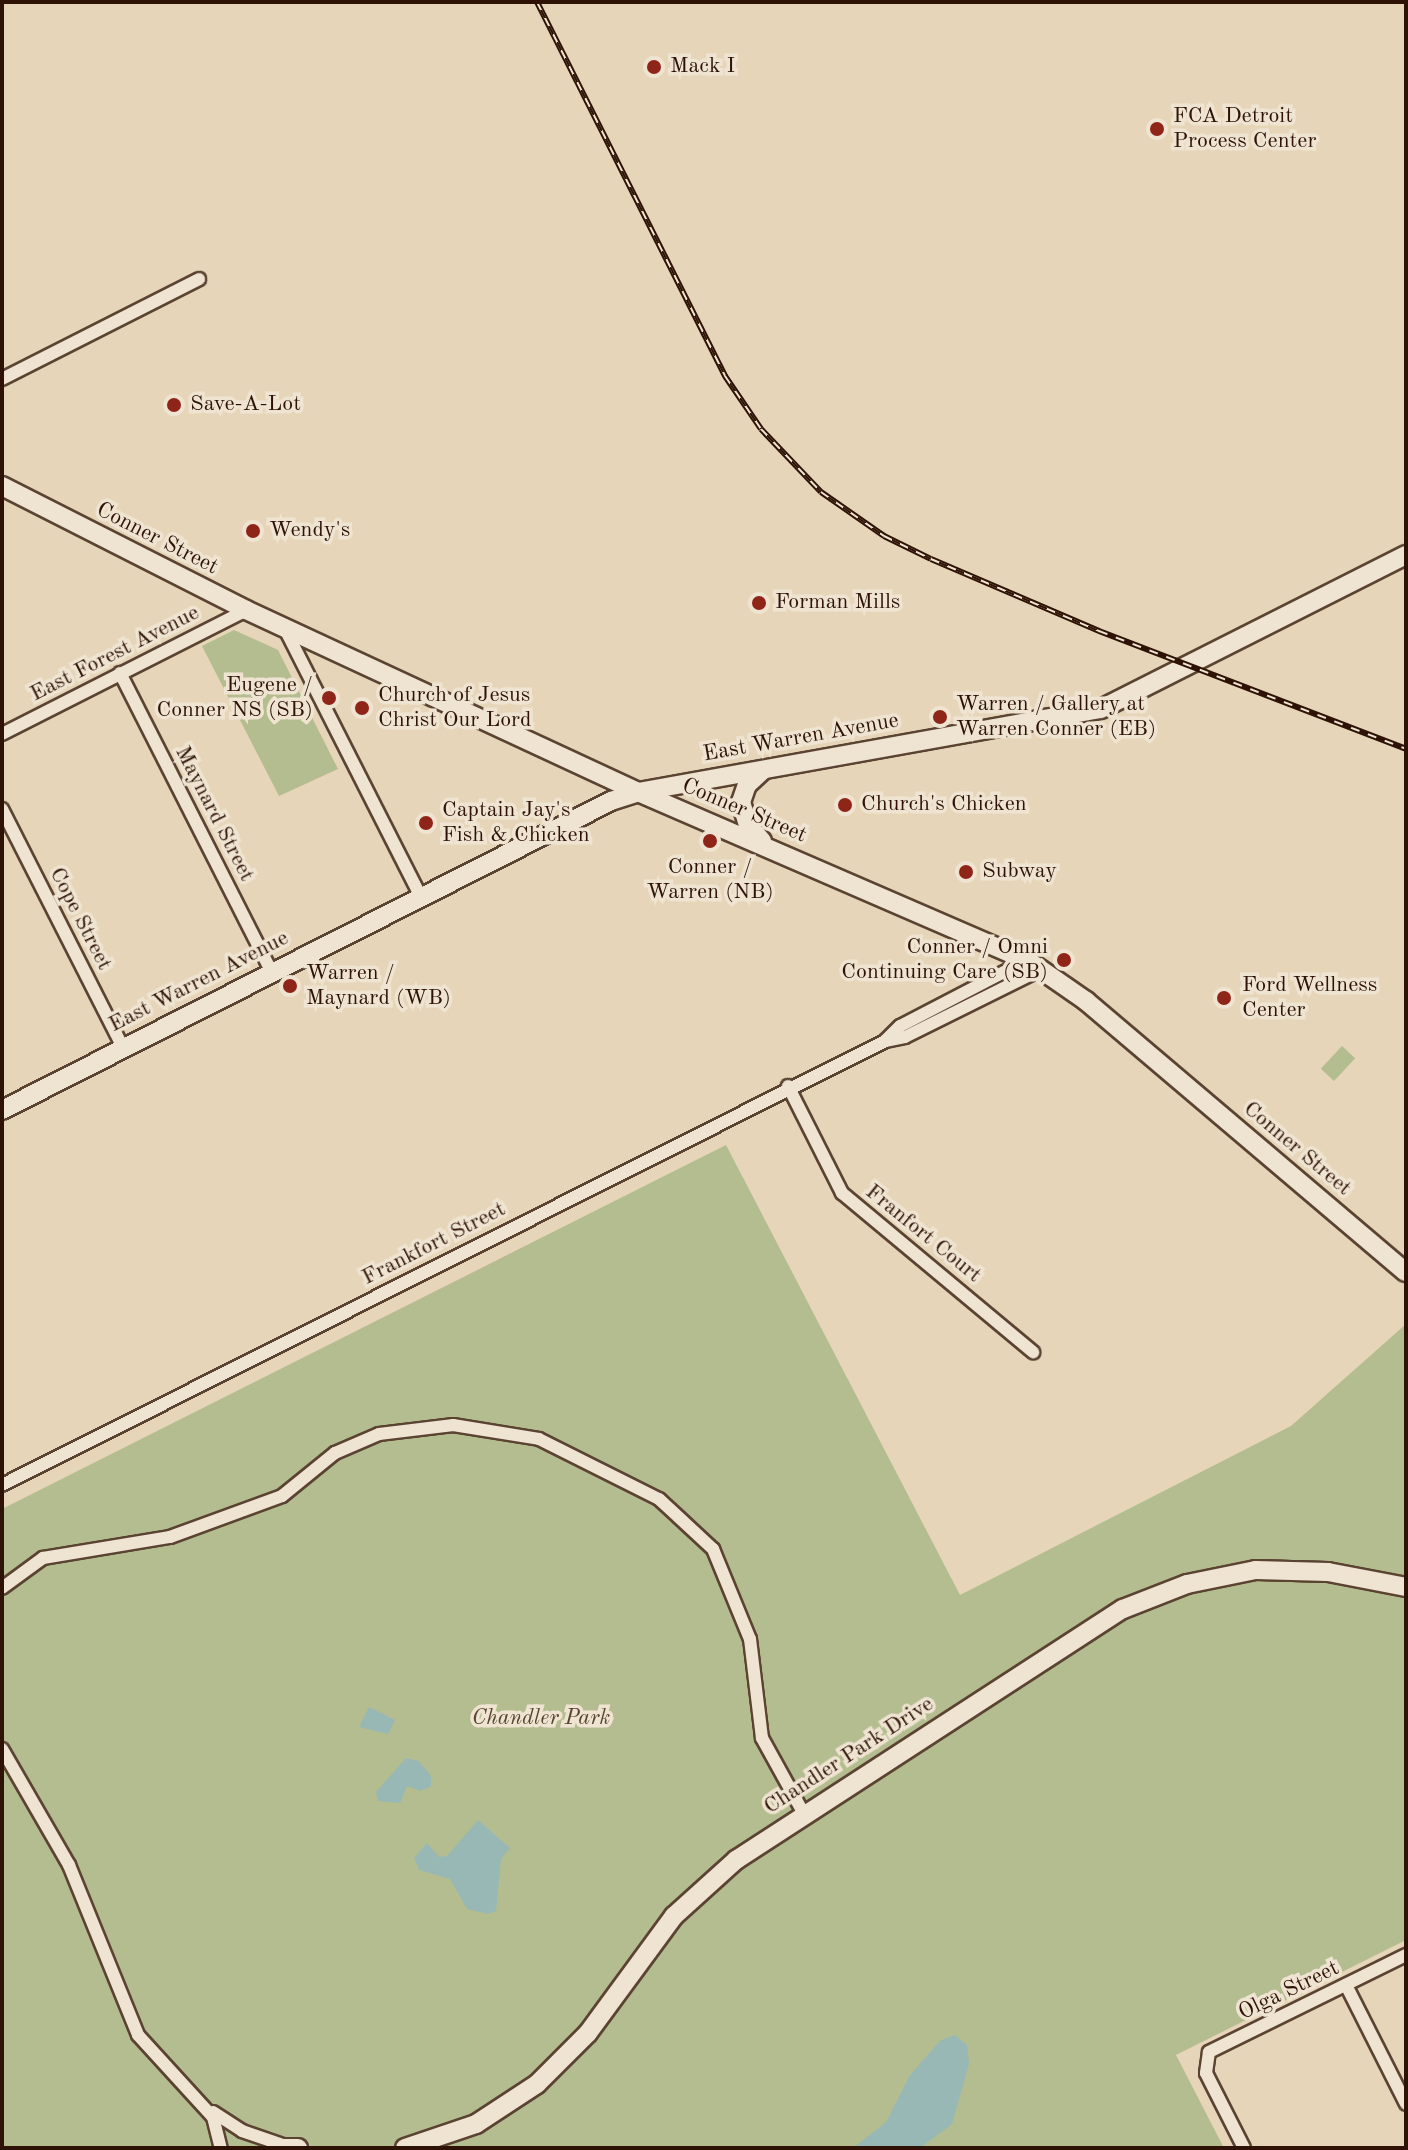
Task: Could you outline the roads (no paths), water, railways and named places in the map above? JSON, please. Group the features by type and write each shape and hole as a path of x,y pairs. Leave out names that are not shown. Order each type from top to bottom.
{"main road":[{"name":"Conner Street","path":"2,486 246,610 638,792 1034,964 1406,1272"},
{"name":"East Warren Avenue","path":"2,1110 421,897 638,792 1101,709 1406,555"},
{"path":"764,769 747,785 741,802 748,825 767,846"},
{"name":"Chandler Park Drive","path":"405,2148 476,2124 537,2084 588,2033 695,1892 804,1814 1085,1630 1165,1591 1274,1569 1328,1572 1406,1587"}],"street":[{"path":"2,379 199,279"},
{"name":"East Forest Avenue","path":"2,734 246,610"},
{"path":"284,628 421,897"},
{"name":"Maynard Street","path":"120,673 272,973"},
{"name":"Cope Street","path":"2,809 123,1048"},
{"name":"Frankfort Street","path":"2,1485 788,1086 885,1041 900,1026 1034,964"},
{"name":"Franfort Court","path":"788,1086 842,1193 1033,1352"},
{"path":"2,1588 26,1567 52,1555 170,1537 282,1496 335,1453 379,1434 453,1425 539,1439 659,1499 713,1549 750,1639 762,1738 804,1814"},
{"path":"2,1749 69,1865 138,2035 203,2106 219,2128 221,2148"},
{"name":"Olga Street","path":"1244,2148 1206,2073 1209,2052 1406,1955"},
{"path":"1346,1985 1406,2104"},
{"path":"203,2106 242,2131 289,2147"}],"water":[{"path":"369,1707 395,1720 388,1734 359,1727"},
{"path":"406,1758 419,1761 431,1776 431,1786 421,1791 407,1786 400,1803 378,1801 376,1792"},
{"path":"478,1820 510,1848 501,1859 496,1911 488,1914 467,1909 450,1879 419,1870 414,1858 427,1843 439,1857 447,1856"},
{"path":"955,2035 967,2045 969,2064 952,2124 920,2148 853,2148 886,2122 910,2075 941,2040"}],"railway":[{"path":"537,2 725,376 761,429 821,492 884,536 931,559 1099,631 1406,749"}],"place":[{"name":"Mack I","path":"654,67"},
{"name":"FCA Detroit Process Center","path":"1157,129"},
{"name":"Save-A-Lot","path":"174,405"},
{"name":"Wendy's","path":"253,531"},
{"name":"Forman Mills","path":"759,603"},
{"name":"Eugene / Conner NS (SB)","path":"329,698"},
{"name":"Church of Jesus Christ Our Lord","path":"362,708"},
{"name":"Warren / Gallery at Warren Conner (EB)","path":"940,717"},
{"name":"Church's Chicken","path":"845,805"},
{"name":"Captain Jay's Fish & Chicken","path":"426,823"},
{"name":"Conner / Warren (NB)","path":"710,841"},
{"name":"Subway","path":"966,872"},
{"name":"Conner / Omni Continuing Care (SB)","path":"1064,960"},
{"name":"Warren / Maynard (WB)","path":"290,986"},
{"name":"Ford Wellness Center","path":"1224,998"}],"park label":[{"name":"Chandler Park","path":"541,1719"}]}
